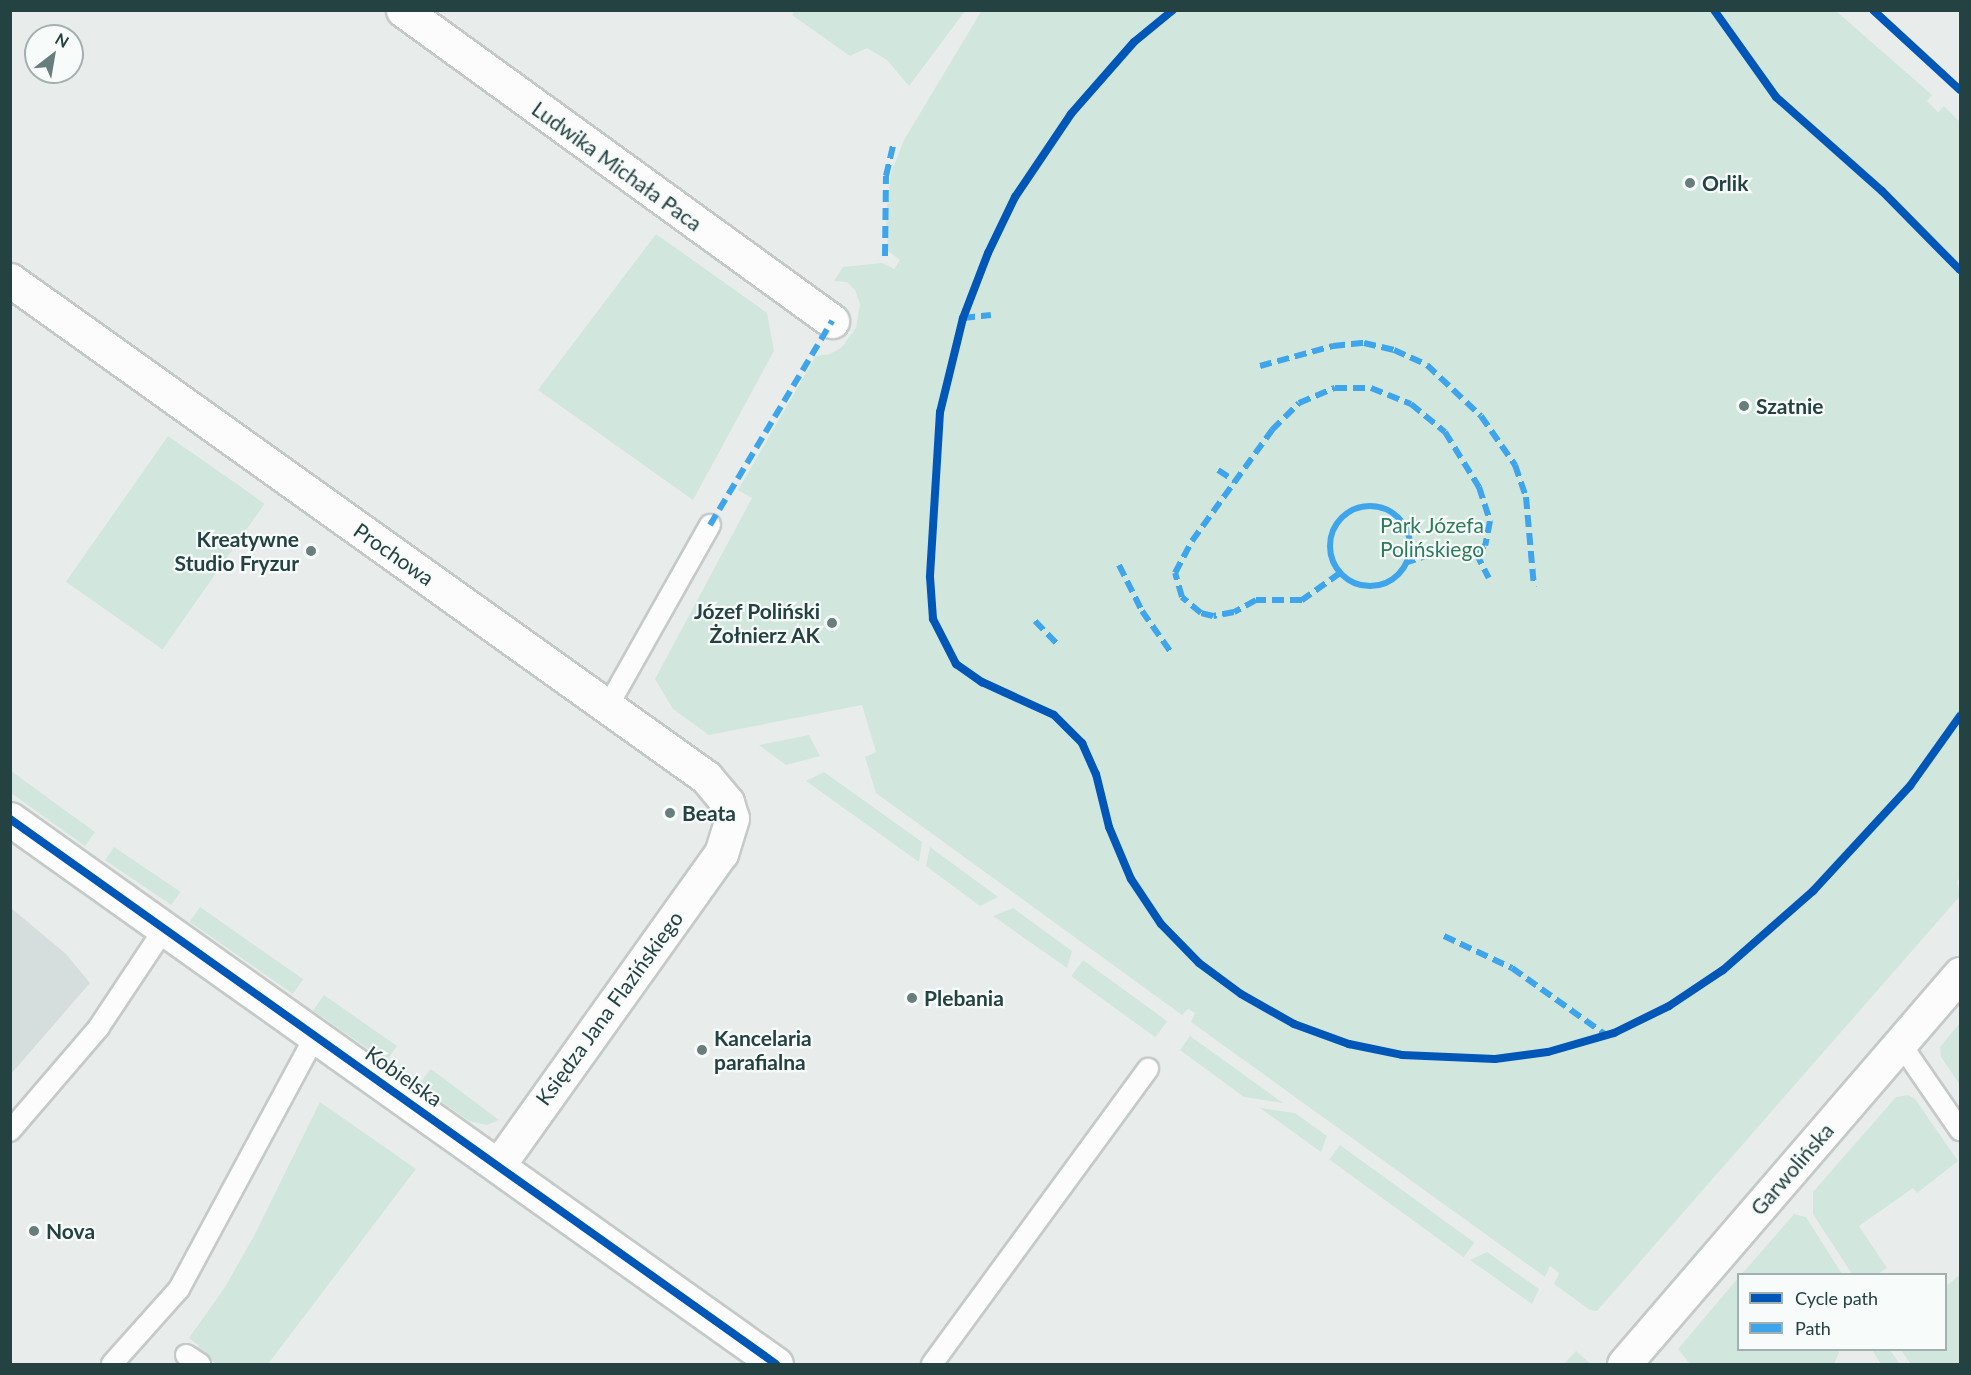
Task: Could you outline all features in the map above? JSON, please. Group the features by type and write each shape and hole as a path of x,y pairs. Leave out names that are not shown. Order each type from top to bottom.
{"street":[{"name":"Ludwika Michała Paca","path":"403,10 832,321"},
{"name":"Prochowa","path":"10,280 608,706 718,788 732,818 730,835 721,853"},
{"name":"Kobielska","path":"10,819 499,1164 776,1365"},
{"name":"Księdza Jana Flazińskiego","path":"499,1164 721,853"},
{"name":"Garwolińska","path":"1624,1365 1960,974"}],"lane":[{"path":"608,706 710,525"},
{"path":"10,1131 99,1027 164,929"},
{"path":"112,1365 179,1290 316,1035"},
{"path":"1900,1043 1960,1130"},
{"path":"933,1365 1148,1069"}],"shaded area":[{"path":"11,908 66,954 90,983 11,1074"}],"green space":[{"path":"795,10 965,11 909,86 887,60 867,48 850,56 792,15"},
{"name":"Park Józefa Polińskiego","path":"982,10 1836,11 1932,95 1927,101 1938,112 1944,106 1960,122 1960,877 1957,882 1960,896 1597,1311 1590,1310 1554,1284 1559,1273 1550,1266 1545,1277 1191,1022 1195,1013 1188,1009 1182,1015 876,793 865,757 876,752 862,705 709,735 673,709 655,679 752,498 738,490 816,356 830,354 841,348 856,328 860,304 855,290 847,282 834,281 843,267 882,263 894,269 900,260 888,251 886,215 891,173 904,140"},
{"path":"656,234 767,313 774,351 693,500 538,390"},
{"path":"168,436 265,504 163,649 66,582"},
{"path":"809,735 820,756 786,765 759,745"},
{"path":"11,771 95,832 85,846 11,793"},
{"path":"824,772 922,842 919,862 806,781"},
{"path":"114,847 180,892 171,905 105,860"},
{"path":"930,847 998,897 980,906 926,866"},
{"path":"200,907 303,979 293,994 190,922"},
{"path":"1013,908 1072,951 1067,968 993,916"},
{"path":"1083,960 1167,1021 1155,1037 1071,976"},
{"path":"324,995 397,1046 386,1062 313,1011"},
{"path":"1960,1023 1960,1085 1941,1057 1940,1047"},
{"path":"1190,1036 1283,1103 1244,1097 1180,1050"},
{"path":"431,1069 499,1120 487,1125 469,1121 418,1085"},
{"path":"1908,1095 1915,1099 1958,1161 1917,1193 1913,1188 1859,1226 1887,1268 1880,1273 1851,1273 1813,1214 1813,1192 1896,1097"},
{"path":"320,1102 416,1169 268,1364 216,1364 197,1350 199,1346 189,1338 225,1287 254,1236"},
{"path":"1260,1108 1295,1113 1327,1136 1321,1152"},
{"path":"1340,1145 1474,1243 1464,1257 1329,1160"},
{"path":"1794,1214 1806,1217 1841,1273 1743,1273"},
{"path":"1487,1252 1539,1289 1532,1304 1470,1260"},
{"path":"1960,1275 1960,1364 1911,1364 1902,1351 1947,1351 1947,1285"},
{"path":"1737,1279 1737,1351 1840,1351 1834,1364 1690,1364 1678,1349"},
{"path":"1576,1351 1591,1364 1564,1364"},
{"path":"1873,1351 1891,1351 1900,1364 1881,1364"}],"marked path":[{"path":"885,256 886,176 893,145"},
{"path":"963,318 991,315"},
{"path":"710,525 832,321"},
{"path":"1260,366 1333,346 1364,343 1394,350 1427,365 1481,416 1515,465 1526,497 1534,587"},
{"path":"1340,573 1302,600 1256,600 1234,612 1213,616 1201,613 1182,597 1175,573 1192,541 1272,430 1299,403 1335,388 1371,388 1411,404 1445,432 1479,487 1490,521 1485,546 1465,556 1432,554 1407,562"},
{"path":"1218,470 1235,481"},
{"path":"1370,506 1385,509 1398,518 1407,531 1410,546 1407,561 1398,574 1385,583 1370,586 1355,583 1342,574 1333,561 1330,546 1333,531 1342,518 1355,509 1370,506"},
{"path":"1476,553 1489,578"},
{"path":"1119,565 1142,611 1170,651"},
{"path":"1035,621 1058,645"},
{"path":"1444,936 1512,968 1606,1035"}],"cycle path":[{"path":"1173,10 1134,42 1071,114 1015,197 988,253 963,318 940,412 930,577 933,619 956,664 982,682 1054,715 1082,743 1096,774 1109,827 1131,879 1161,924 1199,963 1241,994 1294,1024 1349,1044 1402,1055 1495,1059 1548,1052 1614,1033 1669,1006 1723,970 1813,891 1910,786 1960,716"},
{"path":"1714,10 1776,97 1882,191 1960,270"},
{"path":"1873,10 1960,90"},
{"path":"10,819 776,1364"}],"place":[{"name":"Orlik","path":"1690,183"},
{"name":"Szatnie","path":"1744,406"},
{"name":"Kreatywne Studio Fryzur","path":"311,551"},
{"name":"Józef Poliński Żołnierz AK","path":"832,623"},
{"name":"Beata","path":"670,813"},
{"name":"Plebania","path":"912,998"},
{"name":"Kancelaria parafialna","path":"702,1050"},
{"name":"Nova","path":"34,1231"}]}
